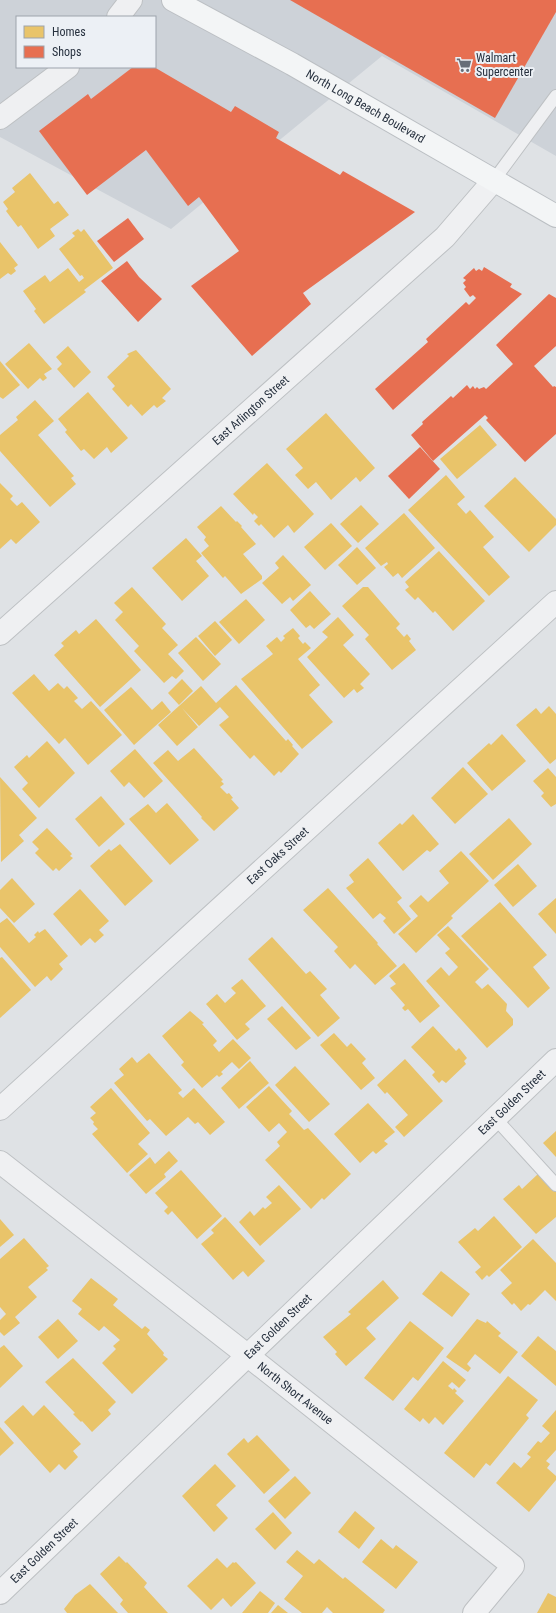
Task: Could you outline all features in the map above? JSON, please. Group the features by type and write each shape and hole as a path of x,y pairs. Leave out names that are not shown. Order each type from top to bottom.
{"main road":[{"name":"North Long Beach Boulevard","path":"173,0 292,64 556,216"}],"street":[{"path":"119,16 131,0"},
{"path":"0,118 67,68"},
{"name":"East Arlington Street","path":"0,634 445,237 494,180"},
{"name":"East Oaks Street","path":"0,1109 556,602"},
{"name":"East Golden Street","path":"0,1593 556,1060"},
{"name":"North Short Avenue","path":"0,1162 248,1355 513,1566 474,1613"}],"lane":[{"path":"494,180 554,103"},
{"path":"495,1118 556,1185"}],"shaded area":[{"path":"0,0 556,0 556,156 382,56 171,229 0,137"}],"building: Homes":[{"path":"30,173 54,204 58,201 69,215 50,229 55,236 38,249 21,225 18,227 6,211 8,209 3,202 15,192 12,188"},
{"path":"78,229 81,232 84,229 113,268 84,290 86,292 44,324 34,311 36,309 23,291 45,275 50,282 68,268 79,282 84,278 82,275 80,276 59,249 75,236 72,233"},
{"path":"0,242 18,265 14,268 16,271 11,275 8,273 0,279"},
{"path":"29,343 52,369 44,374 47,378 43,381 40,378 28,389 5,364"},
{"path":"68,346 91,372 74,388 57,369 62,364 56,357"},
{"path":"136,350 171,389 162,398 166,401 157,408 154,405 142,416 131,404 128,407 112,389 115,386 107,377 129,356 127,354"},
{"path":"0,361 20,385 3,399 0,397"},
{"path":"88,392 128,438 111,453 107,447 94,459 84,449 81,451 65,432 67,430 58,419"},
{"path":"35,400 54,421 38,435 74,476 71,478 76,484 50,507 0,451 0,435 18,420 16,417"},
{"path":"326,413 375,468 360,482 356,477 331,500 316,482 308,489 295,475 303,468 286,449"},
{"path":"480,425 497,445 457,479 440,459"},
{"path":"267,463 314,514 294,533 288,525 274,538 261,524 259,526 254,521 258,517 254,513 253,515 233,494"},
{"path":"446,475 465,497 457,504 466,514 470,510 494,537 483,547 510,577 489,596 408,510"},
{"path":"515,477 556,519 556,525 529,552 484,506"},
{"path":"0,483 13,496 10,499 17,506 22,502 40,522 16,544 11,539 0,549"},
{"path":"361,505 379,524 358,543 340,524"},
{"path":"221,506 236,522 237,521 242,526 241,527 256,544 243,554 262,576 262,579 241,594 225,576 223,578 201,553 209,546 204,540 206,537 197,527"},
{"path":"404,513 435,548 402,578 398,573 393,577 384,567 388,564 387,562 381,566 365,548"},
{"path":"331,523 352,546 325,570 304,547"},
{"path":"186,538 202,556 196,561 209,576 182,601 152,568"},
{"path":"357,547 376,568 357,585 338,565"},
{"path":"439,551 485,601 453,631 435,611 433,613 418,597 415,600 405,590 409,587 405,582"},
{"path":"283,555 311,585 293,601 290,597 282,604 262,583 279,568 275,563"},
{"path":"132,587 166,624 162,628 178,645 168,654 184,671 176,679 172,676 164,683 134,651 139,646 115,620 123,612 114,603"},
{"path":"363,587 368,587 400,624 396,628 404,637 407,634 411,639 409,641 416,650 392,670 365,639 369,635 342,606"},
{"path":"310,591 331,614 314,629 310,625 306,628 290,610"},
{"path":"246,599 265,620 239,644 219,622"},
{"path":"338,617 354,635 343,645 370,674 360,684 364,688 357,693 354,689 344,698 307,657 328,637 322,632"},
{"path":"96,619 141,670 100,707 54,655 64,646 61,643 76,630 79,634"},
{"path":"215,621 232,640 215,656 198,636"},
{"path":"293,628 300,636 298,638 303,644 305,642 311,648 298,659 320,685 309,695 333,722 302,749 241,679 273,654 266,646 277,637 281,642 285,638 283,636"},
{"path":"196,637 221,664 203,681 178,653"},
{"path":"34,674 49,691 58,683 64,689 67,686 78,698 74,701 82,709 91,701 122,735 88,765 65,738 59,744 12,693"},
{"path":"182,679 193,691 179,705 168,693"},
{"path":"236,685 286,741 288,739 299,754 281,773 279,771 274,776 254,755 250,759 219,725 229,717 220,707 199,726 182,708 198,727 177,746 158,725 201,686 216,703"},
{"path":"131,687 152,710 162,701 171,712 134,745 104,710"},
{"path":"549,706 556,714 556,759 550,764 516,725 536,708 541,714"},
{"path":"502,734 526,761 492,791 467,763 489,743 491,745"},
{"path":"47,741 75,773 39,808 22,789 28,783 14,767 27,755 29,758"},
{"path":"194,748 223,780 221,781 224,784 220,787 227,794 229,793 233,798 231,799 239,808 214,831 153,763 168,750 178,761"},
{"path":"135,749 163,781 144,798 129,782 124,787 110,771"},
{"path":"463,767 488,794 455,824 431,798"},
{"path":"548,768 556,777 556,804 551,807 541,796 544,793 533,781"},
{"path":"0,777 37,818 19,835 24,841 1,862"},
{"path":"101,796 125,824 99,847 75,819"},
{"path":"167,803 199,840 170,865 129,819 148,804 156,813"},
{"path":"413,814 439,844 430,852 427,850 403,871 378,843 400,823 402,825"},
{"path":"509,818 532,844 493,880 469,854"},
{"path":"47,828 72,854 70,856 73,858 59,871 56,868 53,871 35,853 39,849 32,842"},
{"path":"120,844 153,881 125,906 90,866 109,849 111,851"},
{"path":"461,851 489,881 451,916 453,918 416,953 398,934 418,916 409,906 421,895 428,902 449,883 439,871"},
{"path":"368,858 402,898 397,902 411,919 394,934 383,921 386,918 380,913 373,919 346,888 354,882 349,875"},
{"path":"518,864 537,886 513,907 494,885"},
{"path":"12,878 35,904 14,923 0,908 0,890"},
{"path":"328,888 397,966 375,985 355,964 350,969 334,951 338,947 303,910"},
{"path":"80,889 109,921 99,930 104,935 95,943 90,938 81,946 53,914"},
{"path":"556,898 556,934 538,914"},
{"path":"500,902 547,955 533,967 550,988 528,1008 461,936"},
{"path":"7,918 29,943 36,937 34,935 38,931 39,933 45,929 68,956 59,964 63,969 51,981 47,976 35,987 0,947 0,923"},
{"path":"448,926 489,969 475,982 482,989 488,984 507,1004 506,1011 513,1019 513,1025 487,1048 426,981 441,967 449,976 458,967 445,953 450,949 437,935"},
{"path":"272,937 306,974 310,971 327,989 320,995 340,1018 318,1037 248,959"},
{"path":"2,957 31,990 0,1018 0,958"},
{"path":"404,963 440,1006 420,1023 408,1009 405,1011 402,1008 405,1005 390,988 396,984 389,976"},
{"path":"242,979 266,1006 245,1024 250,1029 237,1040 206,1004 217,994 225,1003 236,993 231,988"},
{"path":"282,1006 311,1038 296,1050 267,1019"},
{"path":"190,1011 204,1023 202,1024 217,1041 213,1045 219,1052 233,1039 251,1058 239,1069 232,1062 221,1072 223,1074 219,1077 217,1075 202,1088 181,1065 184,1062 162,1036"},
{"path":"433,1026 456,1051 459,1048 467,1058 464,1061 466,1064 446,1083 442,1080 439,1083 432,1075 435,1072 411,1047"},
{"path":"334,1033 347,1047 351,1043 366,1059 362,1063 375,1078 361,1090 320,1045"},
{"path":"149,1053 182,1090 178,1093 183,1098 194,1088 225,1122 210,1135 198,1122 195,1124 188,1117 166,1136 150,1119 147,1121 114,1083 124,1075 119,1069 132,1057 137,1063"},
{"path":"405,1059 443,1101 404,1137 395,1127 408,1115 387,1092 385,1094 377,1085"},
{"path":"250,1061 269,1083 239,1109 221,1088"},
{"path":"295,1066 330,1104 309,1122 275,1085"},
{"path":"269,1086 292,1111 289,1114 304,1130 308,1128 351,1174 324,1200 322,1198 311,1209 265,1160 280,1146 277,1142 287,1132 279,1123 269,1132 246,1107"},
{"path":"111,1088 150,1133 138,1144 148,1154 127,1173 92,1134 98,1129 90,1118 96,1113 90,1107"},
{"path":"368,1103 395,1132 384,1141 388,1144 376,1154 373,1151 360,1163 334,1134"},
{"path":"556,1131 556,1157 543,1143"},
{"path":"169,1151 178,1161 164,1174 166,1177 146,1194 129,1175 150,1157 155,1164"},
{"path":"181,1170 222,1216 197,1239 172,1211 168,1215 164,1211 168,1207 155,1193"},
{"path":"539,1173 556,1191 556,1217 536,1234 503,1199 519,1185 522,1189"},
{"path":"279,1185 301,1209 260,1246 239,1222 250,1211 254,1216 263,1207 265,1209 272,1203 266,1197"},
{"path":"494,1216 522,1247 489,1277 487,1275 482,1280 475,1272 481,1267 458,1242 475,1228 478,1231"},
{"path":"225,1217 265,1261 248,1277 243,1271 233,1280 201,1244 214,1233 211,1230"},
{"path":"0,1219 14,1235 0,1247"},
{"path":"24,1238 49,1266 46,1268 48,1270 28,1287 37,1297 15,1317 20,1323 4,1336 0,1332 0,1320 6,1314 0,1307 0,1259"},
{"path":"533,1239 556,1263 556,1301 545,1290 530,1305 528,1304 521,1311 514,1303 512,1305 501,1293 512,1283 500,1270"},
{"path":"441,1271 470,1294 452,1317 422,1294"},
{"path":"91,1278 118,1299 113,1305 142,1329 145,1326 150,1330 147,1334 164,1353 163,1355 168,1359 132,1394 102,1363 116,1349 113,1346 120,1340 104,1326 99,1331 78,1314 82,1309 72,1301"},
{"path":"383,1280 399,1298 366,1328 376,1339 346,1366 335,1354 337,1352 323,1337 351,1314 348,1312"},
{"path":"58,1319 78,1341 58,1359 38,1337"},
{"path":"477,1319 486,1323 487,1321 501,1333 498,1336 518,1352 500,1374 475,1354 467,1364 471,1368 468,1372 446,1357"},
{"path":"410,1321 444,1348 418,1381 413,1377 393,1401 364,1378"},
{"path":"538,1336 556,1351 556,1386 521,1356"},
{"path":"4,1345 23,1366 0,1388 0,1348"},
{"path":"73,1358 116,1402 108,1410 111,1414 92,1432 73,1414 75,1413 45,1382"},
{"path":"443,1361 466,1380 459,1388 452,1382 448,1386 453,1390 454,1388 457,1391 455,1393 464,1401 443,1425 435,1417 429,1424 423,1418 420,1422 404,1409"},
{"path":"508,1376 538,1400 526,1415 529,1418 490,1466 486,1463 474,1478 444,1453"},
{"path":"23,1405 33,1416 44,1405 81,1444 73,1451 78,1457 65,1470 59,1464 50,1473 4,1422"},
{"path":"556,1410 556,1450 546,1461 550,1464 547,1468 556,1476 556,1480 529,1512 496,1483 514,1462 521,1468 531,1457 527,1454 538,1441 541,1443 550,1433 542,1426"},
{"path":"0,1427 14,1443 0,1456"},
{"path":"257,1435 290,1470 264,1494 227,1454 244,1438 248,1443"},
{"path":"215,1464 236,1486 216,1505 228,1518 214,1532 182,1496"},
{"path":"295,1476 311,1493 285,1519 268,1501"},
{"path":"355,1511 375,1528 359,1549 338,1532"},
{"path":"273,1512 292,1533 275,1550 255,1529"},
{"path":"381,1539 393,1549 396,1545 418,1562 396,1589 362,1562"},
{"path":"297,1550 314,1564 319,1559 343,1579 345,1577 385,1610 383,1613 333,1613 327,1607 322,1613 302,1613 284,1599 303,1576 286,1562"},
{"path":"119,1556 126,1563 127,1562 147,1583 144,1587 168,1613 128,1613 120,1604 123,1600 100,1574"},
{"path":"217,1558 227,1568 233,1562 236,1562 256,1583 231,1607 223,1598 211,1610 187,1586"},
{"path":"90,1584 118,1613 67,1613 64,1609 75,1595"},
{"path":"260,1591 275,1603 268,1613 242,1613"},
{"path":"548,1593 556,1597 556,1613 537,1613"},
{"path":"278,1605 288,1613 271,1613"}],"building: Shops":[{"name":"Walmart Supercenter","path":"290,0 556,0 556,12 495,118"},
{"path":"132,68 156,68 231,112 235,106 279,132 276,138 340,175 343,171 415,212 303,293 311,304 252,356 191,286 239,251 199,197 188,206 146,150 87,195 39,131 88,94 91,99"},
{"path":"128,218 144,239 114,262 97,241"},
{"path":"127,261 139,277 162,299 138,322 101,281"},
{"path":"484,267 512,284 510,287 522,294 393,410 375,389 428,342 426,339 466,302 469,305 476,298 473,295 470,297 464,289 466,287 463,283 466,280 463,278 474,268 476,271 479,269 482,271"},
{"path":"549,294 556,298 556,346 534,366 553,387 556,387 556,434 525,462 486,420 488,418 485,415 433,461 411,435 423,424 422,422 451,396 453,398 467,385 470,389 473,386 475,389 477,387 479,389 484,387 486,389 513,364 496,345"},
{"path":"420,447 440,469 409,499 388,476"}],"place":[{"name":"Walmart Supercenter","path":"464,65"}]}
